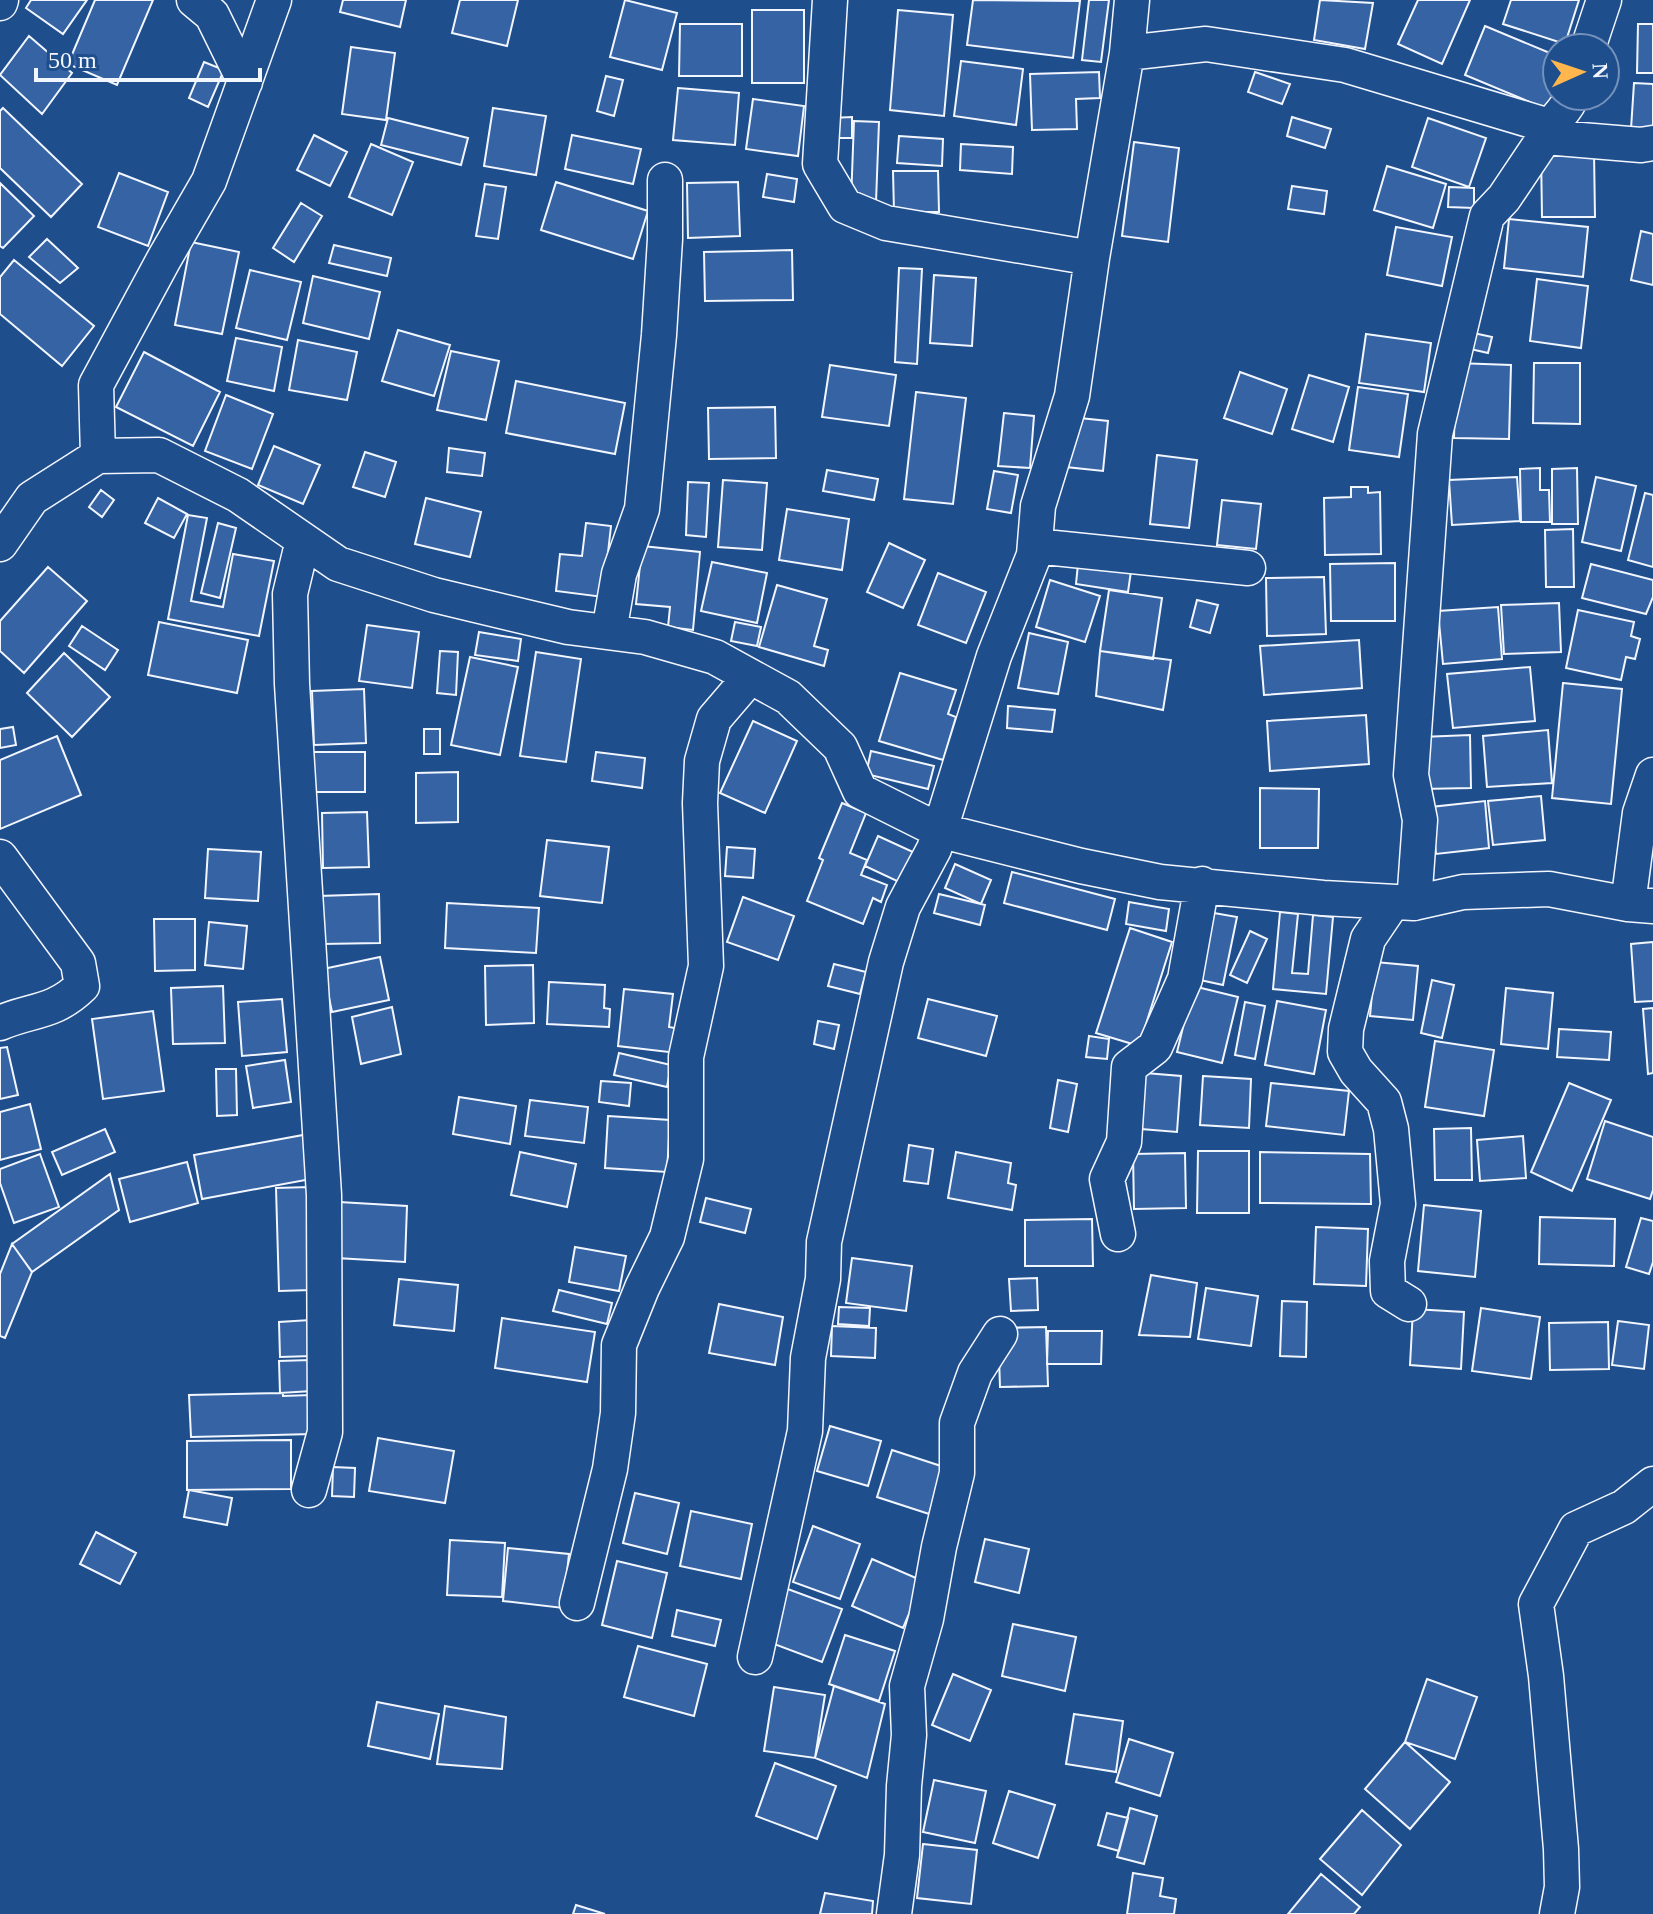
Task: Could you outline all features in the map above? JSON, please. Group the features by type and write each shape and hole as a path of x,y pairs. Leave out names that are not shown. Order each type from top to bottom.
{"street":[{"path":"194,0 212,15 245,82"},
{"path":"98,456 96,385 209,181 274,0"},
{"path":"830,0 820,164 845,206 886,223 1092,258"},
{"path":"755,1657 805,1431 808,1358 823,1279 824,1242 886,962 903,907 934,849 994,656 1022,589 1035,546 1038,506 1072,396 1127,53 1132,0"},
{"path":"1593,32 1604,0"},
{"path":"1127,53 1206,44 1345,65 1547,132 1641,145 1653,143"},
{"path":"1409,1304 1388,1291 1387,1261 1398,1204 1391,1129 1384,1102 1356,1071 1345,1052 1346,1029 1368,939 1403,903 1420,820 1411,775 1435,434 1487,216 1504,198 1562,112"},
{"path":"609,632 619,574 642,509 659,335 665,180"},
{"path":"0,544 16,499 98,456 159,455 238,495 338,564 434,595 568,627 645,637 715,657 788,697 840,747 860,791 938,830 1081,866 1160,882 1403,903 1463,892 1549,889 1640,905 1640,813 1653,775"},
{"path":"303,540 290,594 292,684 324,1211 325,1432 309,1490"},
{"path":"1035,546 1248,568"},
{"path":"577,1603 610,1469 618,1413 619,1345 667,1237 686,1159 686,1057 706,966 700,803 702,761 714,719 750,677"},
{"path":"0,857 78,963 82,986 71,997 40,1013 0,1023"},
{"path":"1118,1234 1107,1179 1124,1142 1129,1067 1155,1047 1185,979 1202,884"},
{"path":"894,1914 902,1855 909,1735 907,1686 926,1619 957,1473 957,1423 975,1373 1000,1334"},
{"path":"1557,1914 1562,1887 1561,1849 1546,1676 1536,1604 1576,1529 1624,1507 1653,1484"}],"building":[{"path":"31,0 87,0 63,34 26,8"},
{"path":"95,0 153,0 117,85 68,64"},
{"path":"343,0 406,0 400,27 340,12"},
{"path":"460,0 518,0 507,46 452,33"},
{"path":"625,0 677,13 662,70 610,57"},
{"path":"973,0 1080,1 1073,58 967,45"},
{"path":"1089,0 1109,0 1101,62 1082,60"},
{"path":"1320,0 1373,3 1365,49 1314,40"},
{"path":"1418,0 1470,0 1442,64 1398,44"},
{"path":"1511,0 1579,0 1569,32 1541,32 1541,36 1503,24"},
{"path":"752,10 804,10 804,83 752,83"},
{"path":"898,10 953,15 944,116 890,110"},
{"path":"680,24 742,24 742,76 679,76"},
{"path":"1638,24 1653,24 1653,73 1637,73"},
{"path":"1485,26 1541,49 1541,107 1465,75"},
{"path":"29,36 72,73 42,114 0,75"},
{"path":"351,47 395,53 386,120 342,114"},
{"path":"961,61 1023,69 1016,125 954,116"},
{"path":"204,62 224,70 208,107 189,98"},
{"path":"1099,72 1100,98 1076,99 1077,129 1032,130 1030,74"},
{"path":"1255,72 1290,84 1282,104 1248,92"},
{"path":"606,76 623,80 614,116 597,111"},
{"path":"1634,83 1653,84 1653,130 1631,129"},
{"path":"678,88 739,93 735,145 673,140"},
{"path":"753,99 804,106 798,156 746,149"},
{"path":"3,108 82,184 51,217 0,168 0,111"},
{"path":"493,108 546,116 536,175 484,166"},
{"path":"852,117 852,138 831,138 831,118"},
{"path":"1292,117 1331,129 1325,148 1287,136"},
{"path":"388,118 468,138 461,165 381,145"},
{"path":"1428,118 1486,138 1469,187 1412,167"},
{"path":"854,121 879,122 876,202 851,201"},
{"path":"314,135 347,152 330,186 297,170"},
{"path":"572,135 641,149 633,184 565,169"},
{"path":"899,136 943,139 942,166 897,163"},
{"path":"1134,142 1179,148 1168,242 1122,236"},
{"path":"371,144 413,162 392,215 349,197"},
{"path":"961,144 1013,147 1012,174 960,170"},
{"path":"1541,151 1594,152 1595,217 1542,217"},
{"path":"1387,166 1446,184 1433,228 1374,210"},
{"path":"893,171 938,171 939,212 894,212"},
{"path":"119,173 168,192 148,246 98,227"},
{"path":"767,174 797,179 794,202 763,197"},
{"path":"556,182 648,211 633,259 541,230"},
{"path":"738,182 740,236 688,238 687,183"},
{"path":"0,183 34,216 3,248 0,246"},
{"path":"485,184 506,187 498,239 476,236"},
{"path":"1292,186 1327,191 1324,214 1288,209"},
{"path":"1449,187 1474,188 1474,208 1448,207"},
{"path":"301,203 322,216 294,262 273,248"},
{"path":"1509,219 1588,227 1583,277 1504,268"},
{"path":"1396,227 1452,237 1442,286 1387,275"},
{"path":"1641,231 1653,234 1653,285 1631,280"},
{"path":"47,239 78,268 60,283 29,257"},
{"path":"191,242 239,252 222,334 175,325"},
{"path":"334,245 391,258 387,276 329,263"},
{"path":"792,250 793,300 705,301 704,252"},
{"path":"14,260 94,326 62,366 0,314 0,277"},
{"path":"899,268 922,269 917,364 895,362"},
{"path":"250,270 301,282 287,340 236,328"},
{"path":"934,275 976,278 972,346 930,343"},
{"path":"313,276 380,292 369,339 303,323"},
{"path":"1537,279 1588,286 1581,348 1530,341"},
{"path":"398,330 450,345 434,396 382,381"},
{"path":"1469,332 1492,337 1488,353 1466,348"},
{"path":"1366,334 1431,343 1424,392 1359,383"},
{"path":"236,338 282,347 274,391 227,381"},
{"path":"298,340 357,352 347,400 289,390"},
{"path":"451,351 499,361 486,420 437,410"},
{"path":"144,352 220,392 193,446 116,407"},
{"path":"1456,363 1511,365 1509,439 1454,438"},
{"path":"1534,363 1580,363 1580,424 1533,423"},
{"path":"830,365 896,375 889,426 822,417"},
{"path":"1240,372 1287,389 1272,434 1224,418"},
{"path":"1309,375 1349,387 1333,442 1292,429"},
{"path":"516,381 625,403 615,454 506,433"},
{"path":"1358,387 1408,394 1399,457 1349,450"},
{"path":"916,392 966,398 953,504 904,499"},
{"path":"226,395 273,414 252,469 205,451"},
{"path":"775,407 776,458 709,459 708,408"},
{"path":"1004,413 1034,416 1030,468 998,466"},
{"path":"1070,417 1108,421 1103,471 1066,467"},
{"path":"274,446 320,465 303,504 258,485"},
{"path":"449,448 485,453 482,476 447,472"},
{"path":"365,452 396,462 385,497 353,487"},
{"path":"1157,455 1197,460 1189,528 1150,524"},
{"path":"1540,468 1540,490 1549,490 1550,522 1521,522 1520,469"},
{"path":"1577,468 1578,524 1552,524 1552,469"},
{"path":"827,470 878,479 874,500 823,491"},
{"path":"994,471 1018,475 1011,513 987,509"},
{"path":"1517,477 1520,521 1452,525 1449,480"},
{"path":"1596,477 1636,486 1621,551 1582,542"},
{"path":"723,480 767,483 762,550 718,547"},
{"path":"688,482 709,483 706,537 686,535"},
{"path":"1351,487 1368,487 1368,493 1380,492 1381,554 1325,555 1324,498 1351,497"},
{"path":"101,490 114,500 102,517 89,507"},
{"path":"1645,493 1653,495 1653,567 1628,560"},
{"path":"158,498 187,514 174,538 145,523"},
{"path":"426,498 481,512 470,557 415,544"},
{"path":"1222,500 1261,504 1256,549 1217,545"},
{"path":"787,509 849,519 842,570 779,560"},
{"path":"188,515 207,518 191,601 223,607 233,554 274,561 259,636 168,619"},
{"path":"218,523 236,528 220,598 201,593"},
{"path":"586,523 611,526 603,597 556,591 560,554 582,556"},
{"path":"1573,529 1574,587 1546,587 1545,530"},
{"path":"889,543 925,560 903,608 867,592"},
{"path":"642,546 700,552 693,630 668,627 670,607 636,604"},
{"path":"712,562 767,573 757,623 701,611"},
{"path":"1395,563 1395,621 1331,621 1330,564"},
{"path":"1078,564 1131,571 1128,592 1076,584"},
{"path":"1591,564 1653,580 1653,597 1646,614 1582,598"},
{"path":"48,567 87,601 24,673 0,651 0,621"},
{"path":"938,573 986,592 966,643 918,625"},
{"path":"1324,577 1326,634 1267,636 1266,578"},
{"path":"1050,580 1100,596 1085,642 1036,627"},
{"path":"777,585 827,599 814,646 828,650 824,666 759,647"},
{"path":"1109,590 1162,598 1153,659 1100,651"},
{"path":"1197,600 1218,605 1210,633 1190,627"},
{"path":"1559,603 1561,652 1504,654 1501,605"},
{"path":"1498,607 1502,659 1443,664 1438,611"},
{"path":"1578,610 1634,622 1631,636 1640,639 1635,659 1626,657 1621,680 1566,668"},
{"path":"159,622 248,640 237,693 148,675"},
{"path":"735,622 761,627 757,646 731,641"},
{"path":"367,625 419,632 412,688 359,681"},
{"path":"82,626 118,650 105,670 69,646"},
{"path":"479,632 521,639 518,661 475,655"},
{"path":"1029,633 1068,642 1058,694 1018,688"},
{"path":"1359,640 1362,688 1264,695 1260,646"},
{"path":"440,651 458,652 456,695 437,693"},
{"path":"1100,651 1171,660 1163,710 1096,696"},
{"path":"536,652 581,659 566,762 520,756"},
{"path":"64,653 110,697 72,737 27,693"},
{"path":"470,657 518,667 500,755 451,745"},
{"path":"1530,667 1535,721 1453,728 1447,674"},
{"path":"900,673 956,690 948,714 956,717 943,760 879,741"},
{"path":"1563,683 1622,689 1611,804 1552,798"},
{"path":"364,689 366,743 314,745 312,691"},
{"path":"1008,706 1055,710 1052,732 1007,728"},
{"path":"1366,715 1369,764 1270,771 1267,721"},
{"path":"753,721 797,741 765,813 720,793"},
{"path":"13,727 16,745 0,748 0,729"},
{"path":"424,729 440,729 440,754 424,754"},
{"path":"1548,730 1552,783 1487,787 1483,736"},
{"path":"1470,735 1471,788 1422,789 1421,737"},
{"path":"57,736 81,795 0,829 0,760"},
{"path":"871,751 934,766 928,789 866,774"},
{"path":"313,752 365,752 365,792 313,792"},
{"path":"596,752 645,758 642,788 592,781"},
{"path":"458,772 458,822 416,823 416,773"},
{"path":"1260,788 1319,789 1318,848 1260,848"},
{"path":"1541,796 1545,840 1493,845 1488,801"},
{"path":"1485,801 1489,848 1436,854 1431,807"},
{"path":"842,803 866,813 850,853 867,860 861,875 887,885 881,902 873,898 863,924 807,901 823,860 819,858"},
{"path":"367,812 369,867 323,868 322,813"},
{"path":"878,836 913,852 899,882 865,866"},
{"path":"547,840 609,847 602,903 540,896"},
{"path":"727,847 755,849 753,878 725,876"},
{"path":"208,849 261,852 258,901 205,898"},
{"path":"955,864 991,880 981,904 945,888"},
{"path":"1012,872 1115,899 1107,930 1004,903"},
{"path":"379,894 380,943 321,944 319,896"},
{"path":"939,894 985,905 980,925 934,913"},
{"path":"743,897 794,916 778,960 727,942"},
{"path":"1129,902 1169,909 1166,931 1126,924"},
{"path":"447,903 539,908 536,953 445,948"},
{"path":"1280,912 1298,914 1292,973 1308,974 1313,915 1333,917 1326,994 1273,989"},
{"path":"1214,913 1237,917 1223,985 1200,980"},
{"path":"154,919 195,919 195,970 155,971"},
{"path":"209,922 247,926 243,969 205,965"},
{"path":"1130,928 1172,942 1139,1046 1096,1033"},
{"path":"1250,931 1267,939 1247,983 1230,975"},
{"path":"1653,942 1653,1001 1635,1002 1631,944"},
{"path":"380,957 389,1000 332,1012 323,969"},
{"path":"1375,962 1418,966 1413,1020 1370,1016"},
{"path":"834,964 866,972 860,994 828,986"},
{"path":"533,965 534,1023 486,1025 485,966"},
{"path":"1432,980 1454,985 1442,1038 1421,1033"},
{"path":"549,982 605,985 604,1008 610,1009 609,1027 547,1024"},
{"path":"223,986 225,1043 173,1044 171,988"},
{"path":"1193,986 1238,997 1222,1063 1177,1052"},
{"path":"1506,988 1553,993 1548,1049 1501,1044"},
{"path":"624,989 673,994 669,1027 680,1029 677,1053 618,1046"},
{"path":"282,999 287,1052 242,1056 238,1002"},
{"path":"928,999 997,1016 986,1056 918,1038"},
{"path":"1277,1001 1326,1010 1314,1074 1265,1065"},
{"path":"1245,1002 1265,1006 1255,1059 1235,1055"},
{"path":"392,1007 401,1054 361,1064 352,1017"},
{"path":"1653,1008 1653,1073 1648,1074 1643,1009"},
{"path":"153,1011 164,1091 103,1099 92,1019"},
{"path":"818,1021 839,1025 834,1049 814,1044"},
{"path":"1559,1029 1611,1032 1609,1060 1557,1057"},
{"path":"1089,1036 1109,1039 1107,1059 1086,1057"},
{"path":"1435,1041 1494,1050 1484,1116 1425,1107"},
{"path":"7,1047 18,1095 0,1099 0,1048"},
{"path":"619,1053 671,1065 667,1087 614,1075"},
{"path":"285,1060 291,1102 253,1108 246,1066"},
{"path":"216,1069 236,1069 237,1115 217,1116"},
{"path":"1133,1072 1181,1076 1177,1132 1129,1128"},
{"path":"1203,1076 1251,1079 1249,1128 1200,1125"},
{"path":"1058,1080 1077,1084 1068,1132 1050,1128"},
{"path":"601,1081 631,1083 629,1106 599,1102"},
{"path":"1271,1083 1349,1091 1344,1135 1266,1126"},
{"path":"1569,1083 1611,1100 1572,1191 1531,1172"},
{"path":"459,1097 516,1106 510,1144 453,1134"},
{"path":"530,1100 588,1107 584,1143 525,1136"},
{"path":"30,1104 41,1149 0,1160 0,1112"},
{"path":"608,1116 670,1120 667,1172 605,1168"},
{"path":"1605,1121 1653,1137 1653,1190 1650,1199 1587,1179"},
{"path":"1471,1128 1472,1180 1435,1180 1434,1129"},
{"path":"105,1129 115,1152 62,1175 52,1152"},
{"path":"303,1135 311,1179 202,1199 194,1155"},
{"path":"1523,1136 1526,1178 1480,1181 1477,1140"},
{"path":"909,1145 933,1149 928,1184 904,1181"},
{"path":"1198,1151 1249,1151 1249,1213 1197,1213"},
{"path":"520,1152 576,1164 567,1207 511,1195"},
{"path":"956,1152 1011,1163 1008,1183 1016,1185 1012,1210 948,1198"},
{"path":"1260,1152 1370,1154 1371,1204 1260,1203"},
{"path":"1185,1153 1186,1208 1134,1209 1133,1154"},
{"path":"40,1154 59,1207 14,1223 0,1183 0,1169"},
{"path":"187,1162 198,1203 130,1222 119,1179"},
{"path":"110,1174 119,1210 32,1272 12,1244"},
{"path":"309,1187 311,1290 279,1291 276,1188"},
{"path":"706,1198 751,1209 745,1233 700,1222"},
{"path":"339,1202 407,1206 405,1262 336,1258"},
{"path":"1424,1205 1481,1211 1475,1277 1418,1271"},
{"path":"1540,1217 1615,1219 1614,1266 1539,1264"},
{"path":"1641,1218 1653,1221 1653,1262 1649,1274 1626,1267"},
{"path":"1092,1219 1093,1266 1025,1266 1025,1220"},
{"path":"1316,1227 1368,1229 1366,1286 1314,1284"},
{"path":"12,1244 32,1272 5,1338 0,1336 0,1274"},
{"path":"575,1247 626,1256 619,1291 569,1282"},
{"path":"852,1258 912,1266 906,1311 846,1303"},
{"path":"1151,1275 1197,1283 1190,1337 1139,1335"},
{"path":"1037,1278 1038,1310 1011,1311 1009,1279"},
{"path":"399,1279 458,1285 454,1331 394,1325"},
{"path":"1206,1288 1258,1296 1251,1346 1198,1339"},
{"path":"559,1290 612,1303 607,1324 553,1311"},
{"path":"1282,1301 1307,1302 1306,1357 1280,1356"},
{"path":"719,1304 783,1317 775,1365 709,1353"},
{"path":"839,1307 870,1308 869,1326 838,1324"},
{"path":"1481,1308 1540,1317 1531,1379 1472,1371"},
{"path":"1413,1309 1464,1312 1461,1369 1410,1365"},
{"path":"502,1318 595,1332 587,1382 495,1368"},
{"path":"310,1320 312,1356 280,1357 279,1322"},
{"path":"1618,1321 1649,1325 1644,1369 1612,1365"},
{"path":"1608,1322 1609,1369 1550,1370 1549,1323"},
{"path":"832,1326 876,1328 875,1358 831,1356"},
{"path":"1046,1327 1048,1386 1000,1387 998,1328"},
{"path":"1048,1331 1102,1331 1101,1364 1047,1364"},
{"path":"310,1360 312,1391 280,1393 279,1361"},
{"path":"283,1393 283,1396 311,1395 312,1434 191,1437 189,1395"},
{"path":"830,1426 881,1441 868,1486 817,1471"},
{"path":"378,1438 454,1451 445,1503 369,1491"},
{"path":"291,1440 291,1489 187,1490 187,1441"},
{"path":"892,1450 944,1467 929,1514 877,1497"},
{"path":"333,1467 355,1468 354,1497 332,1496"},
{"path":"189,1490 232,1498 227,1525 184,1517"},
{"path":"635,1493 679,1503 667,1554 623,1543"},
{"path":"691,1511 752,1524 741,1579 680,1566"},
{"path":"813,1526 860,1544 840,1599 793,1582"},
{"path":"96,1532 136,1553 120,1584 80,1564"},
{"path":"985,1539 1029,1549 1019,1593 975,1582"},
{"path":"450,1540 505,1543 502,1597 447,1595"},
{"path":"508,1548 569,1554 563,1608 503,1601"},
{"path":"872,1559 923,1581 903,1628 852,1606"},
{"path":"617,1561 667,1573 652,1638 602,1625"},
{"path":"785,1588 842,1609 822,1662 766,1641"},
{"path":"677,1610 721,1620 715,1646 672,1636"},
{"path":"1013,1624 1076,1637 1065,1691 1002,1676"},
{"path":"845,1635 895,1651 879,1701 829,1684"},
{"path":"638,1646 707,1664 694,1716 624,1697"},
{"path":"953,1674 991,1690 970,1741 932,1725"},
{"path":"1427,1679 1477,1697 1455,1759 1405,1742"},
{"path":"834,1686 885,1704 867,1778 815,1758"},
{"path":"774,1687 825,1695 815,1758 764,1751"},
{"path":"377,1702 439,1714 430,1759 368,1746"},
{"path":"445,1706 506,1717 502,1769 437,1764"},
{"path":"1074,1714 1123,1721 1116,1772 1066,1764"},
{"path":"1129,1739 1173,1753 1160,1796 1116,1782"},
{"path":"1405,1742 1450,1782 1410,1829 1365,1789"},
{"path":"775,1763 836,1786 817,1839 756,1816"},
{"path":"934,1780 986,1791 975,1843 923,1832"},
{"path":"1009,1791 1055,1805 1038,1858 993,1843"},
{"path":"1130,1808 1157,1816 1144,1864 1117,1857"},
{"path":"1362,1810 1401,1845 1362,1895 1320,1859"},
{"path":"1107,1813 1128,1818 1119,1851 1098,1845"},
{"path":"923,1844 977,1850 971,1904 917,1898"},
{"path":"1133,1873 1163,1878 1160,1896 1176,1899 1174,1914 1127,1914"},
{"path":"1321,1874 1360,1907 1354,1914 1288,1914"},
{"path":"825,1893 873,1901 872,1914 820,1914"},
{"path":"576,1905 605,1914 573,1914"}]}
